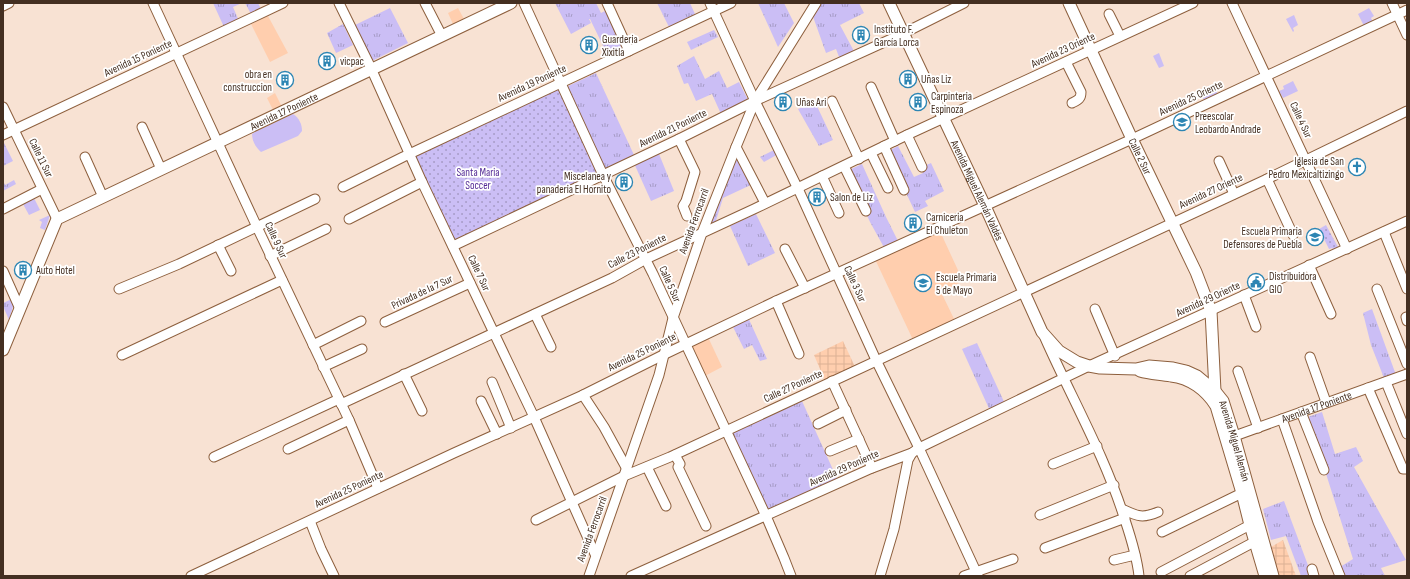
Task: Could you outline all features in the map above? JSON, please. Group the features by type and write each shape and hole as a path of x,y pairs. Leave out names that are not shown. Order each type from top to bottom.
{"main road":[{"name":"Avenida 17 Poniente","path":"57,219 511,3"},
{"name":"Avenida Miguel Alemán Valdés","path":"889,3 1025,292 1042,332"},
{"name":"Calle 2 Sur","path":"1069,3 1196,272 1211,311 1213,395"},
{"path":"4,343 20,309 57,219"},
{"name":"Avenida Miguel Alemán","path":"1042,332 1059,351 1077,362 1089,366 1136,369 1149,366 1173,368 1186,371 1197,376 1213,395 1216,406 1230,438 1273,576"},
{"name":"Avenida Miguel Alemán","path":"1230,438 1254,542 1265,576"}],"street":[{"path":"3,6 9,3"},
{"name":"Calle 9 Sur","path":"153,3 270,256 349,420 378,488"},
{"name":"Avenida 15 Poniente","path":"3,135 282,3"},
{"name":"Calle 7 Sur","path":"339,3 372,69 422,182 534,417 595,554"},
{"path":"425,3 442,36"},
{"name":"Calle 5 Sur","path":"524,3 560,83 646,259 766,516 791,576"},
{"path":"607,3 629,51"},
{"name":"Avenida 19 Poniente","path":"343,187 629,51 712,7 731,3"},
{"name":"Avenida Ferrocarril","path":"588,576 659,375 673,318 702,233 754,101 816,3"},
{"name":"Avenida 21 Poniente","path":"453,246 679,139 754,101 904,33 964,3"},
{"name":"Avenida 23 Oriente","path":"944,119 1193,3"},
{"name":"Calle 4 Sur","path":"1232,3 1348,249"},
{"path":"1392,3 1407,35"},
{"name":"Calle 3 Sur","path":"712,7 754,101 837,274 915,450 977,574"},
{"name":"Avenida 25 Oriente","path":"985,206 1407,10"},
{"path":"1109,14 1120,36"},
{"path":"1066,62 1081,92 1079,100 1072,103"},
{"path":"871,87 895,141"},
{"path":"832,101 859,158"},
{"name":"Calle 11 Sur","path":"3,107 57,219"},
{"name":"Avenida 27 Oriente","path":"1025,292 1267,179 1407,111"},
{"name":"Calle 23 Poniente","path":"214,457 494,333 612,278 646,259 907,135 944,119"},
{"path":"142,128 161,169"},
{"path":"907,135 922,167"},
{"path":"679,139 695,172 683,206 687,216"},
{"path":"884,146 904,190"},
{"path":"736,147 765,203"},
{"path":"871,153 888,188"},
{"path":"85,157 103,197"},
{"path":"1219,161 1234,194"},
{"path":"844,166 866,211"},
{"path":"822,176 839,213"},
{"path":"1267,179 1293,235"},
{"path":"349,219 422,182"},
{"path":"3,209 42,189"},
{"path":"119,289 179,264 315,199"},
{"name":"Avenida 25 Poniente","path":"191,576 378,488 511,428 805,288 985,206"},
{"name":"Avenida 29 Oriente","path":"1064,379 1089,366 1115,356 1244,295 1407,221"},
{"path":"270,256 326,229"},
{"path":"1384,232 1407,289"},
{"path":"218,245 231,272"},
{"path":"786,249 805,288"},
{"path":"1309,266 1331,314"},
{"path":"3,271 20,309"},
{"path":"122,355 282,280"},
{"name":"Privada de la 7 Sur","path":"385,322 470,283"},
{"path":"1377,288 1407,364"},
{"name":"Calle 27 Poniente","path":"536,520 626,472 673,456 876,360 1025,292"},
{"path":"1244,295 1256,327"},
{"path":"776,302 799,354"},
{"path":"1095,309 1115,356"},
{"path":"535,314 551,347"},
{"path":"313,345 361,321"},
{"name":"Avenida Miguel Alemán Valdés","path":"1042,332 1097,446 1114,485 1125,518 1139,576"},
{"path":"323,367 362,349"},
{"path":"1310,357 1326,402"},
{"path":"1238,371 1258,428"},
{"path":"404,374 422,411"},
{"name":"Avenida 17 Poniente","path":"1230,438 1326,402 1407,374"},
{"name":"Avenida 29 Poniente","path":"631,576 915,450 1064,379"},
{"path":"832,381 872,468"},
{"path":"492,382 511,428"},
{"path":"1386,382 1407,434"},
{"path":"1368,388 1403,469 1407,470"},
{"path":"583,394 604,427 626,472"},
{"path":"481,401 497,434"},
{"path":"818,424 846,410"},
{"path":"1301,412 1324,470"},
{"path":"1282,419 1318,522 1340,576"},
{"path":"288,449 349,420"},
{"path":"830,451 859,439"},
{"path":"1053,464 1097,446"},
{"path":"880,576 894,529 908,460 915,450"},
{"path":"673,456 675,466 678,468 706,526"},
{"path":"647,466 666,506"},
{"path":"1040,515 1114,485"},
{"path":"1162,532 1242,493"},
{"path":"1122,508 1134,514 1146,517 1158,512"},
{"path":"1045,548 1125,518"},
{"path":"310,520 321,549 334,576"},
{"path":"1161,572 1250,526"},
{"path":"1190,576 1254,542"},
{"path":"1114,560 1135,555"},
{"path":"964,576 977,574 1013,559"}],"shaded area":[{"path":"458,8 464,19 453,24 448,13"},
{"path":"268,16 288,53 270,62 251,24"},
{"path":"275,93 282,107 273,110 267,98"},
{"name":"Escuela Primaria 5 de Mayo","path":"938,227 963,281 941,292 956,323 914,342 874,257"},
{"path":"707,335 722,367 701,378 686,345"},
{"path":"843,341 856,369 826,383 814,355"},
{"path":"1283,540 1296,576 1278,576 1271,547"}],"green space":[{"path":"213,3 242,3 233,7 239,21 224,27"},
{"path":"245,3 258,3 261,9 251,14"},
{"path":"555,3 596,3 601,13 609,9 626,47 608,56 590,19 591,23 571,34"},
{"path":"657,3 690,3 695,14 669,27"},
{"path":"758,3 784,3 794,23 778,47"},
{"path":"816,3 859,3 864,13 840,25 856,55 841,62 836,49 826,53 811,11"},
{"path":"390,8 408,43 370,62 353,26"},
{"path":"1369,8 1374,16 1371,18 1373,22 1364,26 1358,14"},
{"path":"1294,15 1298,25 1293,28 1293,32 1286,19"},
{"path":"343,24 353,45 336,53 327,33"},
{"path":"714,30 718,37 691,50 687,42"},
{"path":"1159,53 1164,66 1159,68 1153,56"},
{"path":"694,56 705,79 719,71 727,88 739,82 748,100 721,114 712,94 696,101 688,83 684,84 677,66"},
{"path":"596,73 634,155 604,170 566,87"},
{"path":"1293,81 1298,91 1283,98 1279,91 1284,89 1283,86"},
{"name":"Santa Maria Soccer","path":"561,83 603,175 453,246 410,154"},
{"path":"1216,89 1218,96 1205,102 1202,96"},
{"path":"815,102 833,140 819,146 798,109"},
{"path":"293,114 300,121 302,131 298,136 261,152 255,144 252,134"},
{"path":"3,141 13,161 3,166"},
{"path":"898,146 914,177 923,173 922,167 931,163 944,191 925,201 928,206 915,212 887,152"},
{"path":"736,147 755,183 723,198 714,227 702,233"},
{"path":"778,148 780,153 764,162 760,157"},
{"path":"657,149 674,191 651,201 633,161"},
{"path":"862,164 900,245 886,251 870,222 847,171"},
{"path":"14,180 16,184 3,191 3,181 5,185"},
{"path":"34,198 40,210 29,215 23,204"},
{"path":"756,214 775,253 748,266 730,226"},
{"path":"50,215 45,230 40,228 42,222 39,220"},
{"path":"1326,225 1338,247 1329,249 1319,229"},
{"path":"12,299 14,303 9,320 3,303"},
{"path":"1372,309 1396,375 1384,378 1371,345 1363,313"},
{"path":"747,315 767,359 760,361 752,345 744,349 731,323"},
{"path":"977,343 1006,406 991,413 962,349"},
{"path":"802,401 839,483 768,515 731,434"},
{"path":"1322,412 1335,454 1356,447 1363,461 1354,467 1406,560 1381,568 1385,576 1344,576 1340,567 1353,559 1308,417"},
{"path":"1284,501 1312,576 1301,576 1286,536 1271,540 1263,509"}],"place":[{"name":"Instituto F. García Lorca","path":"861,35"},
{"name":"Guarderia Xixitla","path":"589,45"},
{"name":"vicpac","path":"327,61"},
{"name":"Uñas Liz","path":"908,79"},
{"name":"obra en construccion","path":"285,80"},
{"name":"Uñas Ari","path":"783,102"},
{"name":"Carpinteria Espinoza","path":"918,102"},
{"name":"Preescolar Leobardo Andrade","path":"1182,122"},
{"name":"Iglesia de San Pedro Mexicaltizingo","path":"1357,167"},
{"name":"Miscelanea y panaderia El Hornito","path":"624,182"},
{"name":"Salon de Liz","path":"817,197"},
{"name":"Carniceria El Chuleton","path":"913,223"},
{"name":"Escuela Primaria Defensores de Puebla","path":"1315,237"},
{"name":"Auto Hotel","path":"23,270"},
{"name":"Distribuidora GIO","path":"1256,282"},
{"name":"Escuela Primaria 5 de Mayo","path":"923,283"}]}
